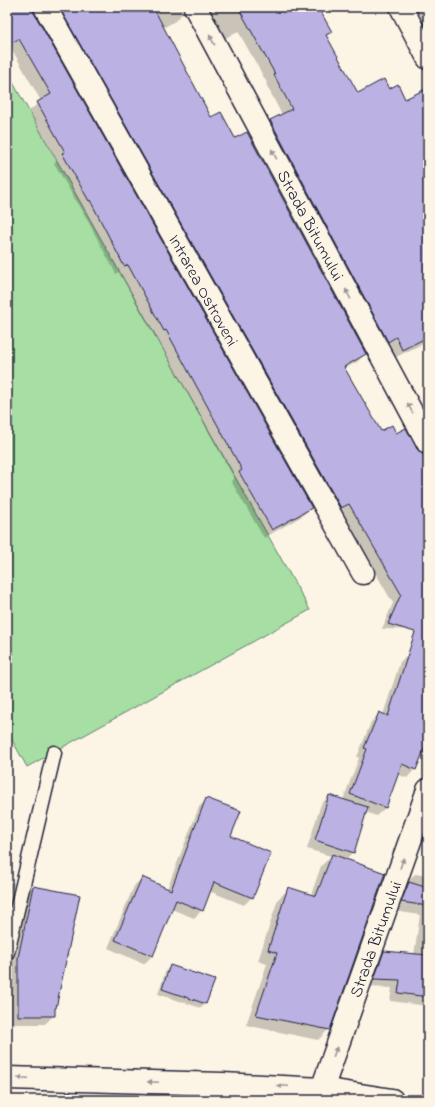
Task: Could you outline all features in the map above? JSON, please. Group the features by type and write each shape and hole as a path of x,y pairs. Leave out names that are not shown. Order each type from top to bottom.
{"street":[{"name":"Intrarea Ostroveni","path":"45,7 363,574"},
{"name":"Strada Bitumului","path":"195,7 428,442"},
{"path":"401,7 428,58"},
{"name":"Strada Bitumului","path":"322,1088 428,790"},
{"path":"7,1078 322,1088 392,1100"}],"lane":[{"path":"7,952 54,753"}],"green space":[{"path":"7,72 310,610 27,767 7,731"}],"building":[{"path":"7,7 33,7 34,13 312,508 272,530 239,472 242,470 166,330 164,331 128,265 124,266 90,200 89,201 62,153 65,152 37,102 51,94 19,39 7,45"},
{"path":"59,7 153,7 211,117 221,112 235,138 247,132 366,354 344,367 381,431 392,425 396,433 406,428 417,449 423,454 428,463 428,740 416,770 402,764 386,808 350,794 367,749 364,748 379,712 388,716 415,632 388,624 401,594 349,504 341,508"},
{"path":"238,7 318,7 332,32 326,35 358,93 384,79 389,89 398,84 405,99 428,88 428,337 402,350 396,337 388,342 270,120 292,109 274,75 275,74"},
{"path":"329,795 368,807 354,853 315,840"},
{"path":"206,798 241,811 231,836 271,853 253,898 214,882 203,911 176,900 153,956 115,940 142,877 171,890"},
{"path":"332,854 385,873 330,1030 256,1015 277,953 268,950 288,887 316,896"},
{"path":"409,882 428,888 428,906 401,902"},
{"path":"33,886 80,895 55,1008 55,1016 18,1016 18,958"},
{"path":"384,951 428,955 428,997 398,993 400,980 374,979"},
{"path":"170,965 215,980 206,1004 162,989"}]}
